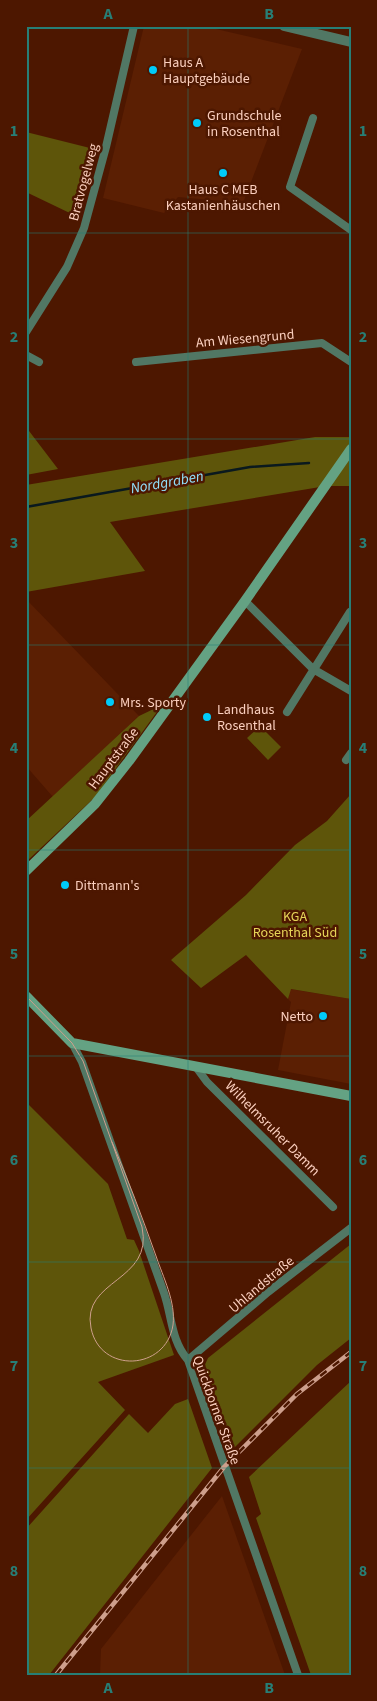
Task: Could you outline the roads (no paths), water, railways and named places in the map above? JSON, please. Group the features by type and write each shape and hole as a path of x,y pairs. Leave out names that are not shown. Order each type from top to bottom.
{"main road":[{"name":"Hauptstraße","path":"26,871 95,804 129,761 245,601 351,449"},
{"path":"26,996 72,1043"},
{"name":"Wilhelmsruher Damm","path":"72,1043 351,1096"}],"street":[{"name":"Bratvogelweg","path":"26,332 66,267 84,228 102,163 134,26"},
{"path":"284,26 351,42"},
{"path":"313,118 290,187 351,230"},
{"name":"Am Wiesengrund","path":"136,362 322,343 351,362"},
{"path":"26,355 39,362"},
{"path":"245,601 312,669 351,691"},
{"path":"287,712 312,669 350,612"},
{"name":"Quickborner Straße","path":"72,1043 80,1058 165,1295 178,1347 188,1360 298,1675"},
{"name":"Wilhelmsruher Damm","path":"196,1067 208,1082 333,1207"},
{"name":"Uhlandstraße","path":"188,1360 268,1292 351,1228"}],"waterway":[{"name":"Nordgraben","path":"26,507 250,467 309,463"}],"tram line":[{"path":"26,996 72,1043 83,1061 142,1227 143,1245 138,1259 96,1299 91,1312 91,1328 97,1343 107,1353 119,1359 133,1361 146,1358 158,1351 168,1340 173,1325 173,1307 112,1142"}],"railway":[{"path":"56,1675 224,1467 297,1394 351,1352"}],"place":[{"name":"Haus A Hauptgebäude","path":"153,70"},
{"name":"Grundschule in Rosenthal","path":"197,123"},
{"name":"Haus C MEB Kastanienhäuschen","path":"223,173"},
{"name":"Mrs. Sporty","path":"110,702"},
{"name":"Landhaus Rosenthal","path":"207,717"},
{"name":"Dittmann's","path":"65,885"},
{"name":"Netto","path":"323,1016"}],"park label":[{"name":"KGA Rosenthal Süd","path":"295,924"}]}
